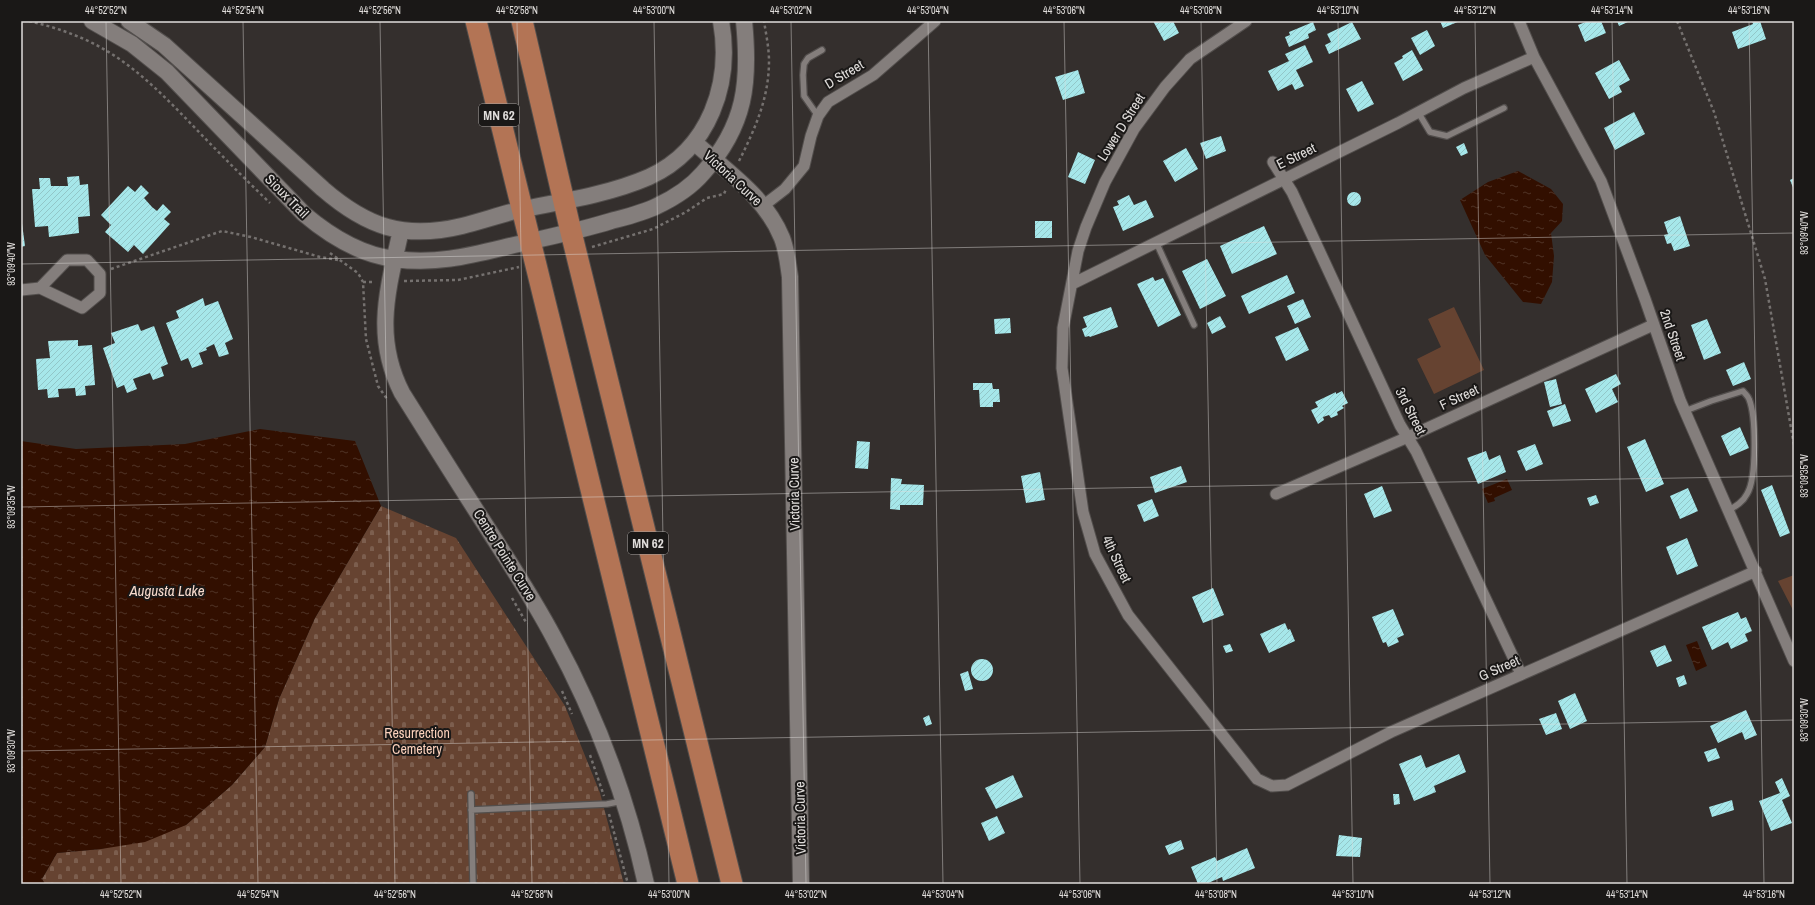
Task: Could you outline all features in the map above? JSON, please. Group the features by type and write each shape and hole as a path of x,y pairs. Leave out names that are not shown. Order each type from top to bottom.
{"highway":[{"name":"MN 62","path":"476,21 688,884"},
{"name":"MN 62","path":"522,21 571,232 732,884"}],"main road":[{"name":"Sioux Trail","path":"92,21 132,44 166,72 317,226 354,247 375,255 417,261 447,260 571,232 628,216 656,206 678,194 691,184 714,160 727,142 742,102 746,78 747,56 744,21"},
{"name":"Sioux Trail","path":"129,21 164,45 336,200 358,215 388,228 435,231 462,226 522,210 564,202 627,185 651,176 672,163 694,142 701,132 712,111 722,83 724,50 721,21"},
{"name":"Victoria Curve","path":"694,142 747,188 763,206 782,238 788,259 790,277 801,884"},
{"name":"Centre Pointe Curve","path":"401,230 387,300 384,326 390,367 396,382 523,584 554,638 593,719 623,801 646,884"}],"street":[{"name":"D Street","path":"763,206 785,189 804,166 811,136 818,116 828,102 873,75 935,21"},
{"name":"Lower D Street","path":"1072,284 1078,251 1086,227 1105,182 1134,130 1165,87 1190,60 1246,21"},
{"name":"2nd Street","path":"1519,21 1534,57 1601,182 1685,411 1794,661"},
{"name":"E Street","path":"1072,284 1464,88 1534,57"},
{"name":"3rd Street","path":"1272,162 1292,192 1521,674"},
{"path":"21,290 40,288 82,308 100,293 100,274 87,260 67,260 40,288"},
{"name":"4th Street","path":"1072,284 1063,328 1062,368 1083,512 1095,554 1128,615 1257,779"},
{"name":"F Street","path":"1276,494 1408,437 1653,325"},
{"name":"G Street","path":"1257,779 1272,786 1287,785 1392,732 1756,571"}],"lane":[{"path":"818,116 804,96 803,75 804,64 808,58 822,50"},
{"path":"1418,112 1430,132 1447,136 1504,108"},
{"path":"1156,242 1194,325"},
{"path":"1685,411 1743,391 1748,398 1752,412 1754,452 1753,475 1748,494 1739,504 1729,510"},
{"path":"471,794 473,884"},
{"path":"471,810 607,804 623,801"}],"path":[{"path":"29,21 82,38 100,47 131,67 166,98 271,204"},
{"path":"1676,21 1714,112 1765,279 1794,446"},
{"path":"100,274 222,232 251,237 320,257 340,260"},
{"path":"328,252 358,273 364,282 366,339 378,386 391,406"},
{"path":"509,593 529,627"},
{"path":"561,690 574,717"},
{"path":"588,750 607,804 628,884"}],"green space":[{"path":"1454,307 1484,370 1434,394 1417,359 1441,347 1428,319"},
{"name":"Resurrection Cemetery","path":"381,506 456,538 565,706 600,793 624,884 45,884 42,879 57,853 101,849 186,825 232,785 265,747 279,699 315,618"},
{"path":"1794,575 1794,612 1778,581"}],"water":[{"path":"1518,171 1551,189 1563,204 1562,221 1551,233 1554,256 1552,282 1541,304 1523,302 1485,255 1460,200 1488,182"},
{"name":"Augusta Lake","path":"260,429 355,441 381,506 315,618 279,699 265,747 232,785 186,825 145,842 101,849 57,853 42,879 45,884 21,884 21,441 76,449 185,444"},
{"path":"1507,479 1512,490 1494,498 1495,501 1488,503 1482,489"},
{"path":"1697,641 1707,666 1696,671 1686,645"}],"building":[{"path":"1153,21 1173,21 1179,33 1164,41"},
{"path":"1440,21 1460,21 1443,28"},
{"path":"1588,21 1601,21 1606,33 1585,42 1578,25"},
{"path":"1617,21 1630,21 1619,26"},
{"path":"1752,21 1760,21 1766,39 1738,49 1732,32 1753,24"},
{"path":"1313,22 1316,30 1308,34 1309,38 1289,47 1285,37 1290,35 1289,32"},
{"path":"1352,22 1361,39 1329,54 1325,45 1331,42 1327,34"},
{"path":"1427,30 1435,46 1420,55 1411,38"},
{"path":"1305,45 1313,62 1296,70 1304,86 1295,90 1292,84 1278,91 1268,71 1289,61 1285,54"},
{"path":"1412,50 1423,70 1403,81 1394,63 1403,58 1402,56"},
{"path":"1619,60 1630,80 1619,86 1622,92 1609,99 1595,73"},
{"path":"1078,70 1085,93 1063,100 1055,77"},
{"path":"1362,81 1374,104 1358,112 1346,89"},
{"path":"1634,112 1645,134 1615,150 1604,128"},
{"path":"1221,136 1226,151 1206,159 1200,143"},
{"path":"1464,143 1468,153 1461,156 1456,147"},
{"path":"1186,148 1198,169 1175,182 1163,161"},
{"path":"1078,152 1095,160 1085,184 1068,177"},
{"path":"79,176 80,185 88,184 90,216 78,217 79,233 49,237 48,226 35,227 32,189 40,189 39,178 50,178 51,186 68,186 67,177"},
{"path":"1794,178 1794,190 1790,180"},
{"path":"141,185 149,193 144,198 152,207 157,211 163,204 171,212 164,219 170,224 143,254 134,245 128,252 105,232 111,225 101,215 128,186 135,192"},
{"path":"1351,192 1357,192 1361,196 1361,202 1357,206 1351,206 1347,202 1347,196"},
{"path":"1129,195 1134,205 1146,200 1154,217 1123,231 1113,207 1119,205 1117,201"},
{"path":"21,216 25,246 21,247"},
{"path":"1680,216 1690,246 1674,251 1671,243 1667,244 1664,235 1668,234 1664,222"},
{"path":"1035,221 1052,221 1052,238 1035,238"},
{"path":"1264,226 1277,254 1232,274 1220,246"},
{"path":"1207,259 1226,296 1200,309 1182,271"},
{"path":"1287,275 1295,293 1249,314 1241,296"},
{"path":"1153,277 1155,281 1163,278 1181,315 1158,327 1137,284"},
{"path":"203,298 205,306 218,301 233,339 225,343 229,354 219,357 214,344 206,348 207,350 199,353 203,364 192,368 188,358 181,361 166,323 179,318 176,311"},
{"path":"1303,299 1311,317 1295,324 1287,306"},
{"path":"1111,307 1118,327 1090,337 1085,337 1082,329 1087,327 1083,317"},
{"path":"1220,316 1226,327 1212,334 1207,323"},
{"path":"1010,318 1011,333 995,334 994,319"},
{"path":"1707,319 1721,353 1704,360 1691,325"},
{"path":"138,324 141,331 154,326 168,364 161,367 164,376 153,380 150,373 133,379 137,389 127,393 124,385 117,388 103,348 115,343 111,333"},
{"path":"1298,327 1309,350 1286,361 1275,337"},
{"path":"78,340 78,346 92,345 95,385 85,386 86,395 76,396 75,388 58,389 59,397 48,398 47,389 38,390 36,359 50,358 48,341"},
{"path":"1744,362 1751,379 1733,386 1726,370"},
{"path":"1616,374 1621,384 1612,389 1618,402 1596,413 1585,389"},
{"path":"1556,379 1562,404 1550,407 1544,382"},
{"path":"973,383 992,383 993,389 999,389 1000,402 993,402 993,407 980,407 979,390 973,390"},
{"path":"1342,391 1348,403 1342,406 1344,408 1337,412 1338,415 1331,418 1329,415 1323,417 1324,420 1318,424 1311,410 1318,407 1315,402 1336,392 1336,394"},
{"path":"1565,404 1571,421 1553,427 1547,411"},
{"path":"1740,427 1749,448 1730,456 1721,436"},
{"path":"1645,439 1664,484 1646,492 1627,447"},
{"path":"857,441 870,442 868,469 855,468"},
{"path":"1535,444 1543,464 1526,471 1517,451"},
{"path":"1486,451 1489,460 1500,455 1506,472 1478,484 1467,458"},
{"path":"1181,466 1187,482 1155,493 1150,477"},
{"path":"1040,472 1045,500 1026,503 1021,476"},
{"path":"891,478 902,479 901,484 924,485 923,505 900,505 900,510 890,509"},
{"path":"1772,485 1790,533 1780,537 1761,490"},
{"path":"1382,486 1392,511 1374,518 1364,494"},
{"path":"1688,488 1698,511 1680,519 1670,496"},
{"path":"1596,495 1599,503 1590,506 1587,498"},
{"path":"1152,499 1159,516 1144,522 1137,505"},
{"path":"1687,538 1698,566 1677,575 1666,547"},
{"path":"1213,588 1224,615 1203,623 1192,597"},
{"path":"1393,609 1404,635 1397,638 1399,642 1388,647 1386,642 1383,643 1372,617"},
{"path":"1738,612 1741,619 1746,617 1752,631 1745,634 1748,641 1731,649 1728,642 1712,650 1702,627"},
{"path":"1285,623 1288,630 1290,629 1295,641 1269,653 1260,634"},
{"path":"1230,644 1233,651 1226,653 1223,646"},
{"path":"1665,645 1672,661 1657,667 1650,651"},
{"path":"982,659 990,662 993,670 990,678 982,681 974,678 971,670 974,662"},
{"path":"968,671 973,689 965,691 960,674"},
{"path":"1684,675 1687,684 1679,687 1676,678"},
{"path":"1575,693 1587,721 1570,729 1558,701"},
{"path":"1746,710 1757,735 1745,740 1742,732 1718,743 1710,726"},
{"path":"1556,713 1562,729 1546,735 1539,719"},
{"path":"929,715 932,724 926,726 923,718"},
{"path":"1716,748 1720,758 1708,762 1704,752"},
{"path":"1459,754 1466,772 1434,786 1436,792 1414,801 1399,764 1421,755 1426,768"},
{"path":"1013,775 1023,797 996,809 985,788"},
{"path":"1782,778 1790,796 1782,800 1792,823 1771,831 1759,801 1780,793 1775,782"},
{"path":"1393,794 1399,794 1400,804 1394,805"},
{"path":"1732,800 1734,810 1712,817 1709,807"},
{"path":"997,816 1005,833 989,841 981,823"},
{"path":"1339,835 1362,838 1360,857 1336,856"},
{"path":"1181,840 1184,849 1169,855 1165,846"},
{"path":"1247,848 1255,868 1223,881 1222,877 1206,884 1198,884 1191,867 1215,857 1217,861"}]}
